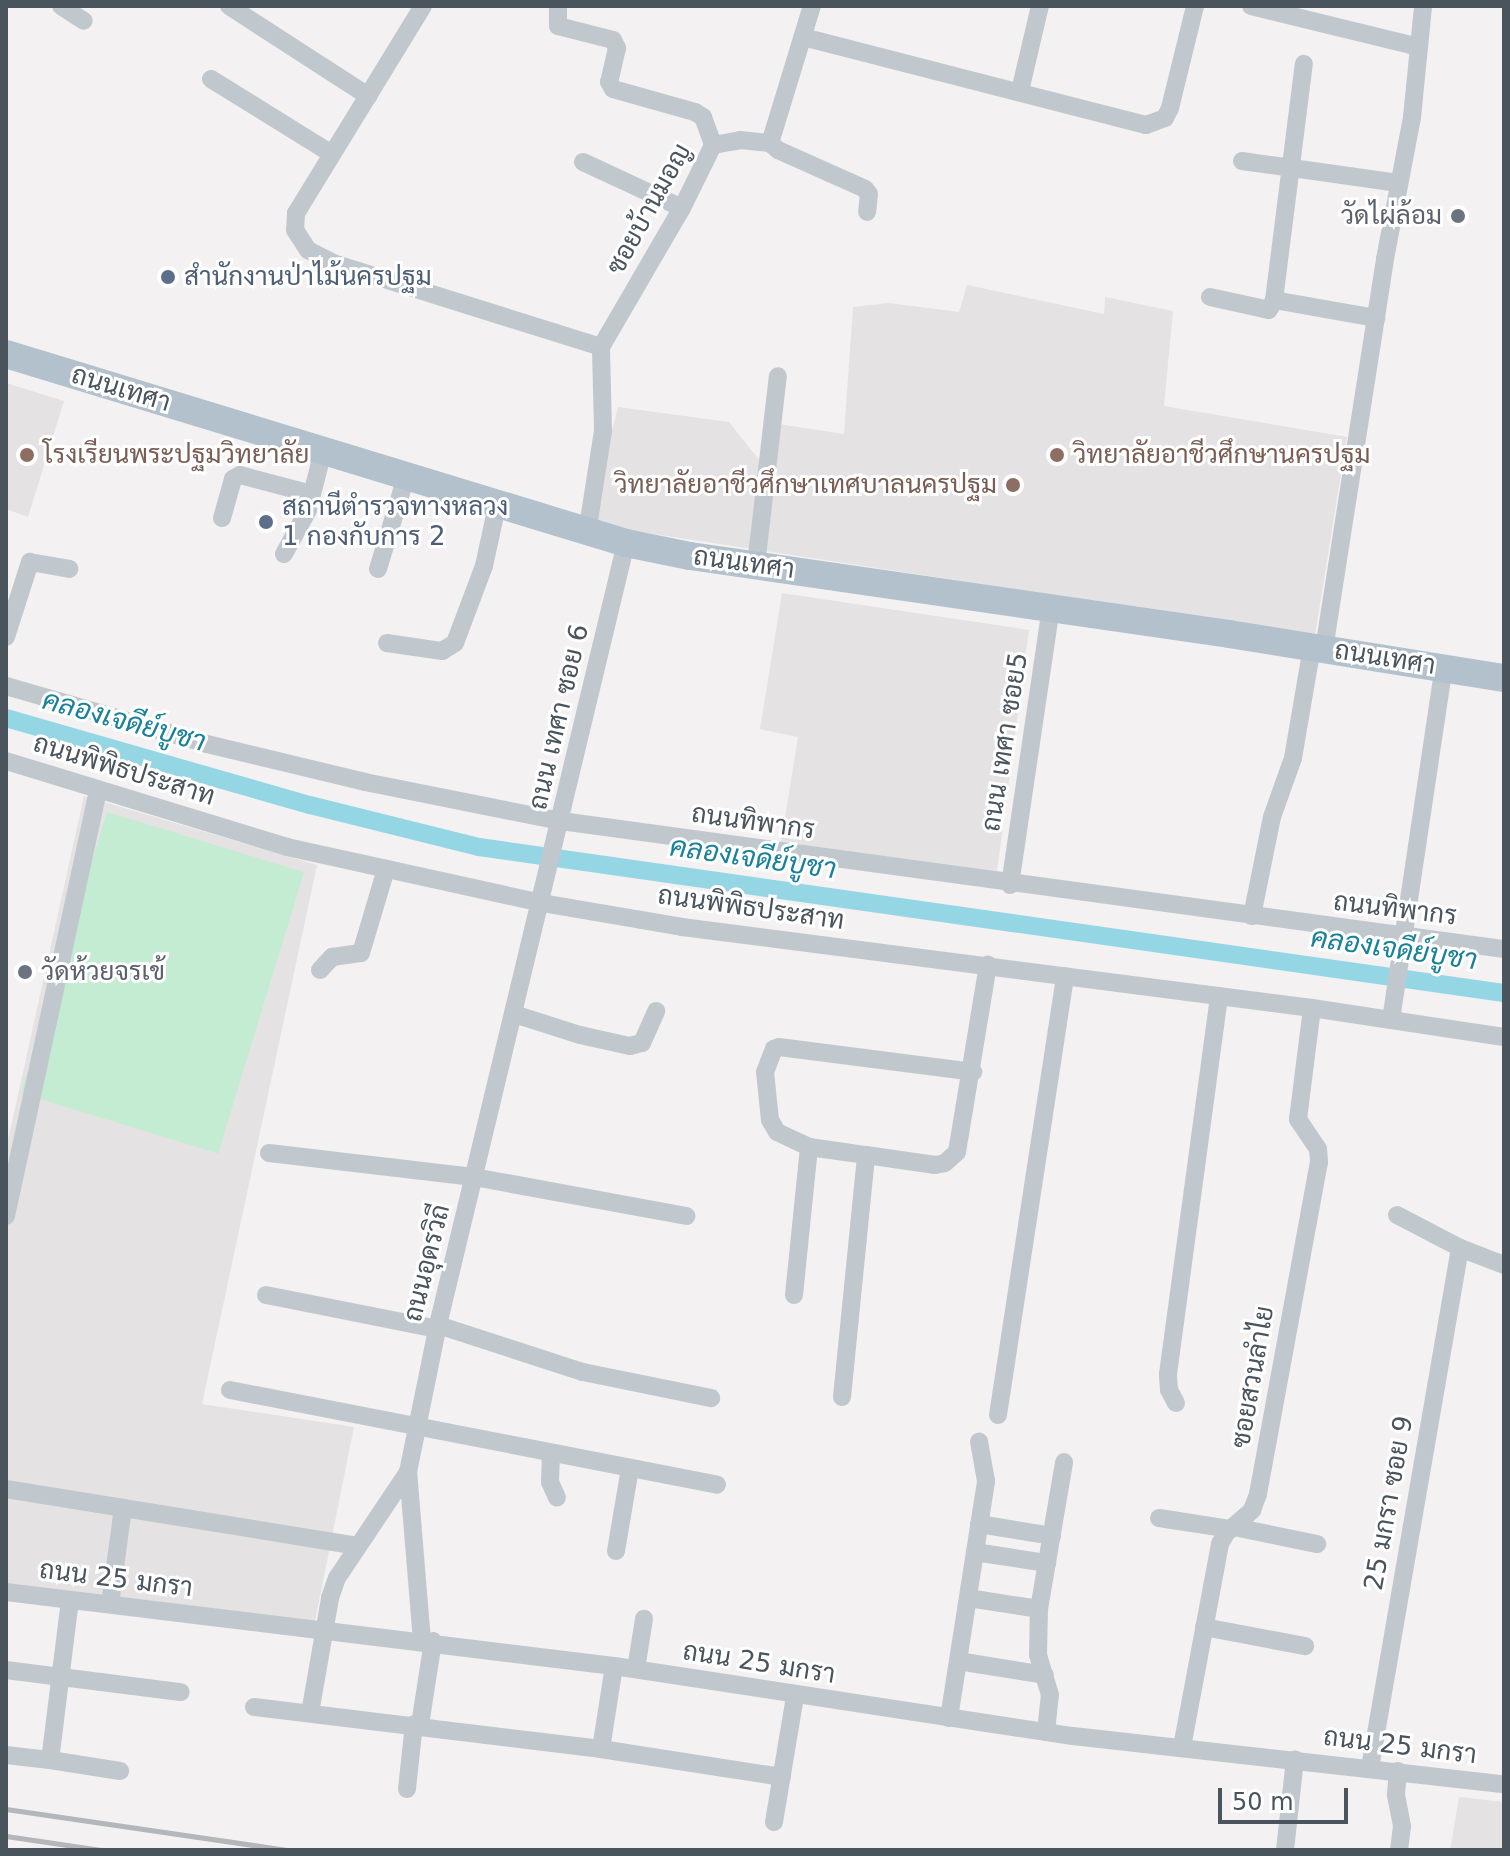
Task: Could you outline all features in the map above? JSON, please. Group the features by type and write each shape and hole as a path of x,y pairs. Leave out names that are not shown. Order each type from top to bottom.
{"main road":[{"name":"ถนนเทศา","path":"6,354 626,543 1504,678"}],"street":[{"path":"61,6 84,21"},
{"path":"229,6 368,96"},
{"path":"423,6 296,213 295,230 308,250 333,263 601,347 603,431 587,533"},
{"path":"558,6 558,26 613,40 617,48 609,82 613,89 695,112 703,117 713,145"},
{"path":"812,6 770,143 778,150 865,189 869,194 867,212"},
{"path":"1020,91 1040,6"},
{"path":"803,37 1146,125 1157,124 1170,108 1195,6"},
{"path":"1251,6 1419,47"},
{"path":"1252,916 1272,817 1293,758 1318,648 1412,117 1423,6"},
{"path":"1210,297 1269,310 1274,300 1304,64"},
{"path":"211,79 332,154"},
{"name":"ซอยบ้านมอญ","path":"601,347 682,208 713,145 740,140 770,143"},
{"path":"1242,161 1398,183"},
{"path":"583,162 682,208"},
{"path":"1274,300 1376,318"},
{"path":"756,565 778,376"},
{"path":"284,554 298,531 323,451"},
{"path":"222,518 233,479 240,475 312,494"},
{"path":"378,569 406,477"},
{"path":"387,643 442,651 455,643 484,566 497,506"},
{"name":"ถนน เทศา ซอย 6","path":"542,903 626,543"},
{"path":"6,637 30,562 69,569"},
{"name":"ถนน เทศา ซอย5","path":"1010,885 1051,607"},
{"path":"1392,1012 1444,667"},
{"name":"ถนนทิพากร","path":"6,686 222,748 365,782 561,821 1252,916 1402,944 1504,949"},
{"name":"ถนนพิพิธประสาท","path":"6,761 287,847 542,903 682,927 1312,1008 1392,1012 1504,1037"},
{"path":"6,1216 98,790"},
{"path":"320,970 332,957 361,953 386,869"},
{"name":"ถนนอุดรวิถี","path":"407,1789 427,1641 408,1472 437,1327 542,903"},
{"path":"973,1072 774,1049 765,1072 770,1120 777,1132 809,1147 935,1165 953,1158 960,1142 973,1072 988,965"},
{"path":"998,1415 1065,976"},
{"path":"1176,1403 1169,1390 1168,1374 1219,996"},
{"name":"ซอยสวนลำไย","path":"1182,1747 1220,1544 1252,1510 1258,1494 1319,1162 1318,1149 1298,1119 1312,1008"},
{"path":"514,1014 580,1035 630,1046 642,1043 656,1011"},
{"path":"794,1295 809,1147"},
{"path":"269,1153 474,1177 686,1216"},
{"path":"842,1397 866,1155"},
{"path":"1397,1215 1460,1248 1504,1265"},
{"name":"25 มกรา ซอย 9","path":"1370,1768 1460,1248"},
{"path":"266,1295 437,1327 583,1372 711,1398"},
{"path":"230,1390 717,1485"},
{"path":"949,1718 986,1481 979,1442"},
{"path":"551,1453 550,1482 557,1498"},
{"path":"1046,1732 1050,1695 1038,1655 1039,1609 1064,1462"},
{"path":"616,1551 630,1468"},
{"path":"310,1713 337,1578 408,1472"},
{"path":"6,1489 356,1546"},
{"path":"110,1604 123,1508"},
{"path":"1159,1518 1317,1544"},
{"path":"979,1524 1052,1536"},
{"path":"975,1552 1047,1563"},
{"name":"ถนน 25 มกรา","path":"6,1592 614,1666 1046,1732 1504,1784"},
{"path":"968,1598 1039,1609"},
{"path":"50,1760 70,1600"},
{"path":"636,1669 644,1619"},
{"path":"1204,1627 1305,1646"},
{"path":"958,1661 1045,1675"},
{"path":"601,1749 614,1666"},
{"path":"6,1670 181,1692"},
{"path":"774,1822 795,1696"},
{"path":"254,1707 601,1749 782,1777"},
{"path":"6,1755 120,1771"},
{"path":"1285,1850 1295,1760"},
{"path":"1398,1771 1396,1795 1402,1826 1399,1850"}],"shaded area":[{"name":"วิทยาลัยอาชีวศึกษานครปฐม","path":"967,285 1104,314 1105,297 1173,311 1164,406 1347,437 1315,635 589,524 618,407 729,422 768,471 772,423 844,434 853,307 889,303 959,312"},
{"name":"โรงเรียนพระปฐมวิทยาลัย","path":"6,383 64,401 28,517 6,509"},
{"path":"782,593 1029,630 997,871 781,842 798,737 760,729"},
{"path":"84,796 317,865 202,1404 354,1427 315,1621 6,1583 6,1149"},
{"path":"1459,1797 1504,1802 1504,1850 1450,1850"}],"green space":[{"path":"107,812 304,872 218,1153 21,1093"}],"waterway":[{"name":"คลองเจดีย์บูชา","path":"6,718 310,805 479,847 1504,993"}],"railway":[{"path":"6,1809 288,1850"},
{"path":"6,1836 101,1850"}],"place":[{"name":"วัดไผ่ล้อม","path":"1458,216"},
{"name":"สำนักงานป่าไม้นครปฐม","path":"168,277"},
{"name":"โรงเรียนพระปฐมวิทยาลัย","path":"27,455"},
{"name":"วิทยาลัยอาชีวศึกษานครปฐม","path":"1057,455"},
{"name":"วิทยาลัยอาชีวศึกษาเทศบาลนครปฐม","path":"1013,485"},
{"name":"สถานีตำรวจทางหลวง 1 กองกับการ 2","path":"266,522"},
{"name":"วัดห้วยจรเข้","path":"25,972"}]}
